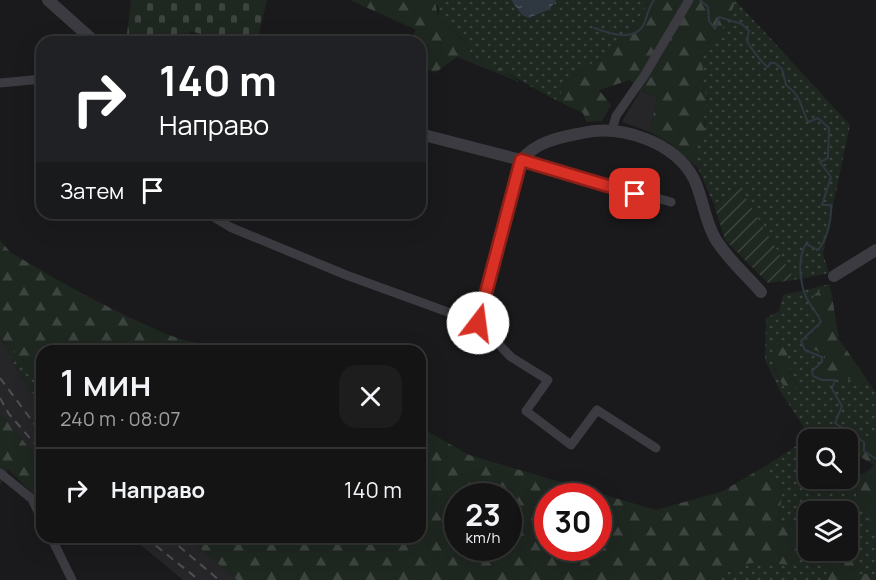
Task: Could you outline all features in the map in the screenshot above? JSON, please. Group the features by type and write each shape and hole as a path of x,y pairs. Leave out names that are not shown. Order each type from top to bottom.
{"street":[{"path":"48,0 88,36"},
{"path":"612,130 616,116 644,76 688,1"},
{"path":"0,83 36,82"},
{"path":"478,323 521,160 532,148 548,141 596,130 626,132 647,139 681,162 696,185 715,238 761,292"},
{"path":"426,136 671,202"},
{"path":"217,219 230,227 346,275 478,323 511,357 548,380 526,411 571,445 597,410 656,448"},
{"path":"834,276 876,250"},
{"path":"0,473 32,499 36,507"},
{"path":"54,543 72,580"}],"shaded area":[{"path":"640,91 657,97 650,132 622,122"},
{"path":"0,339 23,380 36,397 36,456 0,413"},
{"path":"138,543 194,543 237,580 183,580"}],"green space":[{"path":"131,0 267,0 258,36 209,36 190,31 188,36 127,36"},
{"path":"350,0 435,0 438,17 464,41 473,57 497,66 519,82 457,57 435,73 426,69 426,36 412,36 416,30"},
{"path":"435,0 511,0 522,15 529,18 550,9 556,0 651,0 622,41 601,59 577,71 556,100 473,57 464,40 438,17 439,9"},
{"path":"651,0 735,0 726,23 699,52 704,72 701,83 708,99 704,136 697,141 698,154 688,159 671,144 650,132 657,97 640,91 630,80 599,90 611,105 602,121 586,122 583,113 556,100 577,71 601,59 622,41"},
{"path":"735,0 850,125 823,254 829,273 795,280 739,187 714,205 698,168 688,159 697,154 697,140 706,124 702,112 708,99 701,83 704,72 699,52 726,23"},
{"path":"739,187 795,280 768,283 725,240 714,205"},
{"path":"0,240 10,252 124,315 171,336 204,345 36,345 36,376 12,348 0,339"},
{"path":"830,284 829,296 816,309 823,323 808,337 807,347 825,354 825,362 818,369 849,377 862,385 868,381 876,393 876,433 858,440 858,429 805,429 780,391 765,360 766,318 779,311 783,295","holes":["773,343 783,347 787,352 791,372 797,384 792,393 781,383 775,371"]},
{"path":"830,284 839,339 868,381 862,385 844,378 826,384 817,376 818,369 825,362 825,354 807,347 805,343 823,323 812,301 814,295 823,288 829,295"},
{"path":"1,341 12,348 36,376 36,397 23,380"},
{"path":"773,343 783,347 787,352 791,372 797,385 792,394 778,377 773,358"},
{"path":"0,413 36,456 36,497 8,469 0,486"},
{"path":"426,430 469,455 564,483 534,483 534,561 612,561 612,497 656,510 723,491 767,465 771,476 783,488 778,523 789,522 798,528 798,557 790,565 752,563 743,565 719,580 237,580 194,543 426,543"},
{"path":"876,433 876,535 870,530 869,513 858,503 854,489 858,489 858,475 865,473 874,465 858,456 858,439"},
{"path":"798,445 798,489 854,489 857,501 798,501 798,528 789,522 778,523 783,488 771,476 767,465"},
{"path":"858,503 869,513 870,530 876,535 876,579 875,574 856,574 837,561 858,561"},
{"path":"798,557 798,561 829,561 827,580 719,580 735,568 752,563 790,565"},
{"path":"829,561 858,561 856,574 875,574 876,580 827,580"}],"water":[{"path":"511,0 556,0 550,9 529,18 522,15"}],"waterway":[{"path":"594,28 620,35 633,34 643,26 654,0"},
{"path":"700,0 708,7 709,21 715,29 719,17 742,24 749,31 748,42 763,63 768,67 770,63 775,63 782,69 786,85 797,97 807,120 809,122 818,118 829,128 828,158 820,162 831,177 822,205 831,205 830,223 821,246 818,250 806,244 800,263 804,291 821,322 801,341 805,350 822,357 822,362 812,371 813,376 822,380 835,380 832,389 842,406 835,423 864,442 864,451 876,459"}],"railway":[{"path":"0,378 36,426"},
{"path":"0,398 9,414 36,445"},
{"path":"153,543 199,580"},
{"path":"175,543 219,580"}],"route":[{"path":"478,323 521,160 635,194"}]}
